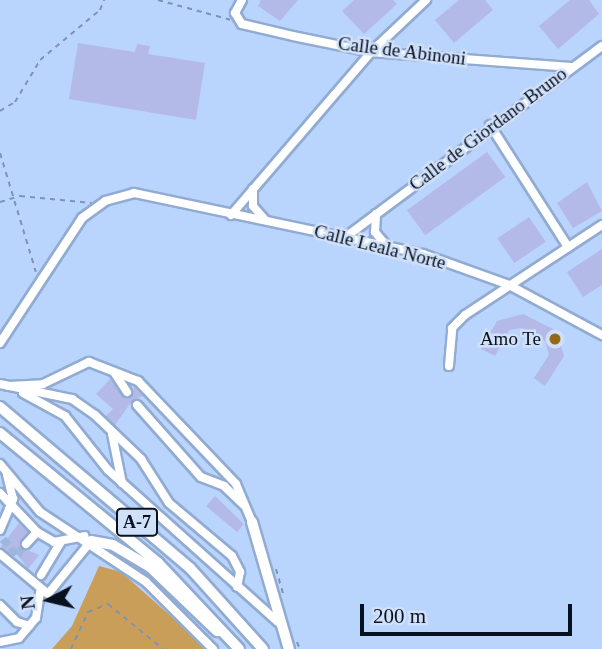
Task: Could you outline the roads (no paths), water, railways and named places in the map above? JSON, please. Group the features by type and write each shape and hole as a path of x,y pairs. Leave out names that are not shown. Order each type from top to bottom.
{"highway":[{"name":"A-7","path":"0,407 190,568 262,649"},
{"name":"A-7","path":"0,433 158,564 236,646"},
{"path":"250,516 289,649"},
{"path":"88,539 113,545 150,568 236,646"}],"street":[{"name":"Calle de Abinoni","path":"242,0 237,20 371,52 570,68"},
{"path":"231,215 371,52 426,0"},
{"name":"Calle de Giordano Bruno","path":"347,236 490,125 602,47"},
{"path":"490,125 568,247"},
{"path":"253,189 255,211 267,221"},
{"name":"Calle Leala Norte","path":"0,344 82,218 99,204 146,194 231,215 386,245 509,285 602,335"},
{"path":"376,214 376,232 386,245"},
{"path":"449,366 453,328 509,285 602,225"},
{"path":"2,385 43,384 89,362 145,388 236,484 250,516"},
{"path":"114,372 127,392"},
{"path":"2,385 65,416 122,482 237,587 267,608 281,628"},
{"path":"23,393 72,400 112,432 141,459 169,503 232,556 240,572 237,587"},
{"path":"137,405 201,477 224,486 250,516"},
{"path":"112,432 122,482"},
{"path":"1,533 11,507 2,467"},
{"path":"2,467 40,512 88,539 146,582 213,649"},
{"path":"0,493 37,532 61,542 88,539"},
{"path":"26,544 37,532"},
{"path":"40,592 56,590 88,539"},
{"path":"41,575 61,542"},
{"path":"0,554 40,592 42,607 19,638 0,642"},
{"path":"0,605 17,622 29,626"}],"tunnel":[{"path":"3,539 17,555 26,544"}],"place":[{"name":"Amo Te","path":"555,339"}]}
